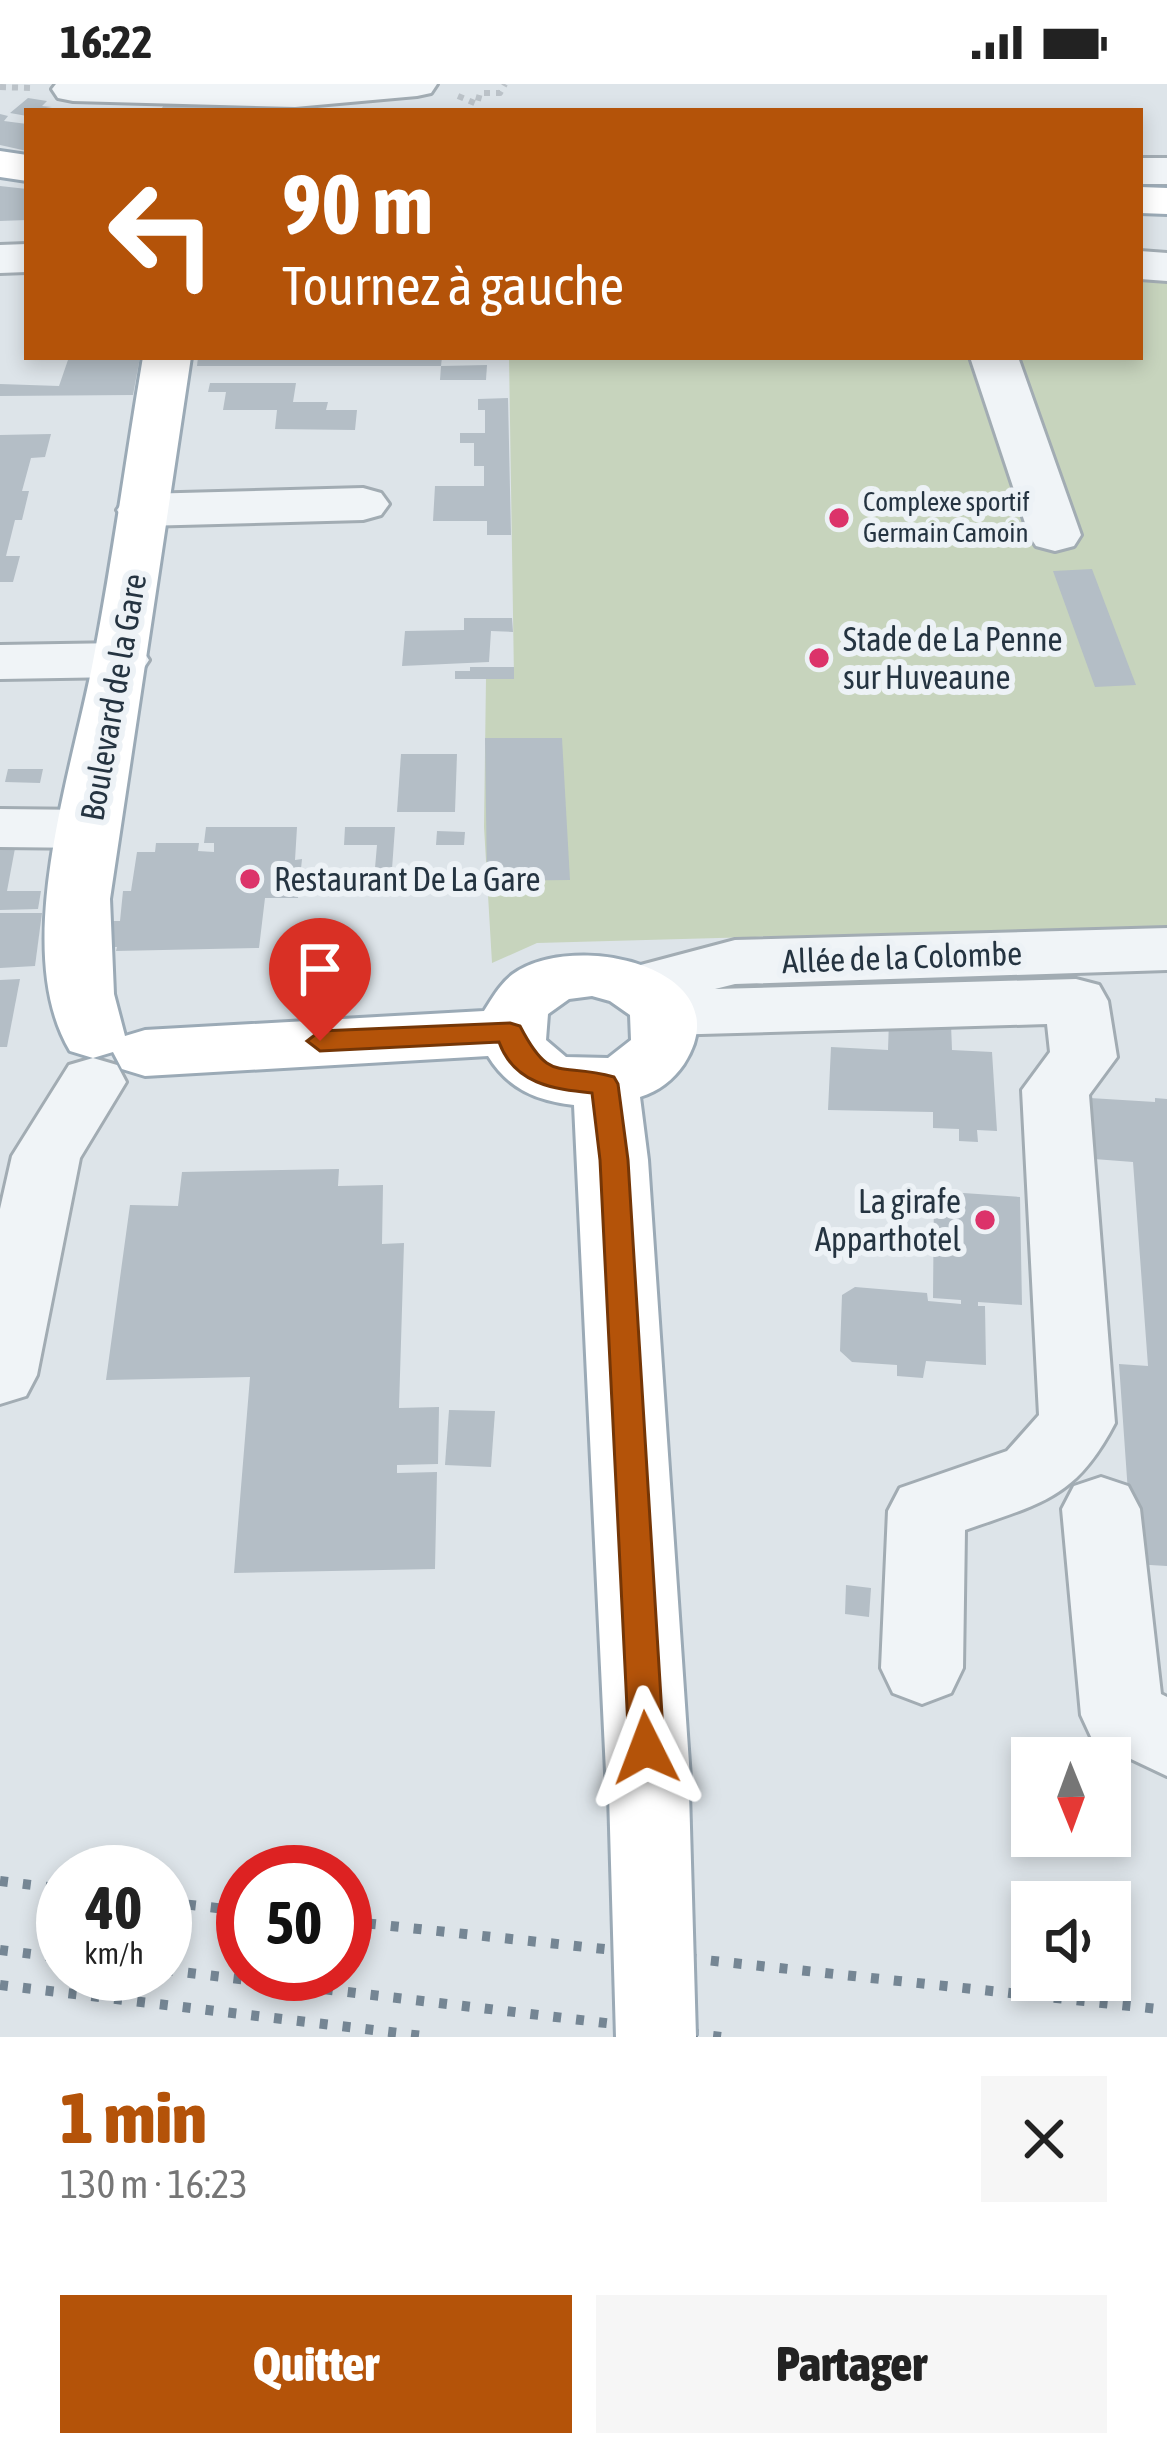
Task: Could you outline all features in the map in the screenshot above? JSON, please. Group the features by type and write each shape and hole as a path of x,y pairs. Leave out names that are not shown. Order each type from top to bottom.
{"main road":[{"name":"Boulevard de la Gare","path":"110,1056 76,972 90,829 167,360"},
{"path":"592,974 618,977 653,1000 670,1031 664,1050 630,1078 604,1084 551,1078 530,1067 516,1051 510,1032 512,1014 543,984 592,974"},
{"path":"110,1056 510,1032"},
{"path":"604,1084 614,1160 649,1793 656,2037"}],"street":[{"path":"74,89 296,95 417,84"},
{"path":"995,360 1055,535"},
{"path":"143,510 363,504"},
{"path":"0,662 121,660"},
{"path":"0,828 90,829"},
{"name":"Allée de la Colombe","path":"653,1000 735,962 1167,949"},
{"path":"653,1000 1076,1001 1084,1058 1055,1090 1077,1423 1034,1474 927,1511 922,1668"},
{"path":"0,1375 16,1209 110,1056"},
{"path":"1101,1509 1122,1715 1167,1738"}],"path":[{"path":"478,100 480,93 505,91 505,84"}],"green space":[{"name":"Complexe sportif Germain Camoin","path":"1143,278 1167,279 1167,926 537,943 492,963 484,827 486,678 514,678 509,360 1143,360"}],"building":[{"path":"28,98 47,101 42,106 52,107 24,108 24,115 10,113"},
{"path":"167,100 275,108 162,108"},
{"path":"0,114 8,116 4,121 24,124 24,150 0,145"},
{"path":"0,186 24,189 24,220 0,221"},
{"path":"68,360 139,360 133,395 0,396 0,384 59,386"},
{"path":"198,360 442,360 441,366 197,366"},
{"path":"487,365 486,380 440,380 441,366"},
{"path":"210,383 296,383 293,402 328,402 326,410 357,410 355,430 275,429 277,410 223,410 226,392 208,392"},
{"path":"508,398 511,535 487,535 487,521 433,521 435,486 484,486 484,466 474,466 474,443 460,443 460,433 485,433 485,410 478,410 478,399"},
{"path":"51,434 45,457 31,458 22,491 29,491 6,556 20,556 13,582 0,582 0,435"},
{"path":"1092,569 1136,685 1095,687 1053,571"},
{"path":"464,618 512,618 513,632 491,631 489,662 402,666 405,631 464,630"},
{"path":"470,667 514,667 514,679 455,679 455,671 470,671"},
{"path":"485,738 562,738 570,880 487,881"},
{"path":"401,754 457,754 455,812 397,812"},
{"path":"8,769 43,769 40,783 5,782"},
{"path":"206,827 297,827 295,860 302,859 298,898 265,898 259,948 116,951 117,947 109,947 112,921 120,921 123,891 131,891 137,852 155,852 156,843 199,843 198,851 214,852 214,843 204,843"},
{"path":"345,827 395,827 392,869 375,868 377,845 344,845"},
{"path":"437,831 465,832 464,845 436,845"},
{"path":"16,843 7,891 41,891 38,909 0,910 0,844"},
{"path":"0,913 42,913 35,966 0,968"},
{"path":"20,979 7,1047 0,1047 0,980"},
{"path":"889,1020 951,1024 952,1050 992,1052 997,1131 977,1130 978,1142 959,1141 959,1129 933,1128 933,1112 828,1110 831,1047 888,1050"},
{"path":"1090,1098 1167,1099 1167,1566 1133,1564 1119,1364 1148,1366 1133,1162 1094,1159"},
{"path":"339,1169 338,1186 383,1185 382,1244 404,1243 399,1408 439,1407 438,1464 397,1465 397,1473 437,1472 435,1569 234,1573 250,1377 106,1380 130,1205 178,1206 182,1172"},
{"path":"934,1191 1020,1197 1022,1305 978,1302 985,1306 986,1365 926,1361 923,1378 897,1376 897,1365 852,1362 840,1351 842,1295 855,1287 927,1293 928,1301 961,1304 961,1300 933,1298"},
{"path":"449,1410 495,1411 491,1467 445,1465"},
{"path":"846,1585 871,1588 869,1617 845,1614"}],"railway":[{"path":"0,1881 36,1886"},
{"path":"192,1905 216,1908"},
{"path":"372,1924 1167,2010"},
{"path":"0,1950 36,1955"},
{"path":"192,1973 722,2037"},
{"path":"0,1985 431,2037"}],"place":[{"name":"Complexe sportif Germain Camoin","path":"839,518"},
{"name":"Stade de La Penne sur Huveaune","path":"819,658"},
{"name":"Restaurant De La Gare","path":"250,879"},
{"name":"La girafe Apparthotel","path":"985,1220"}],"route":[{"path":"320,1041 510,1032 516,1051 530,1067 577,1084 604,1084 614,1160 646,1748"}]}
